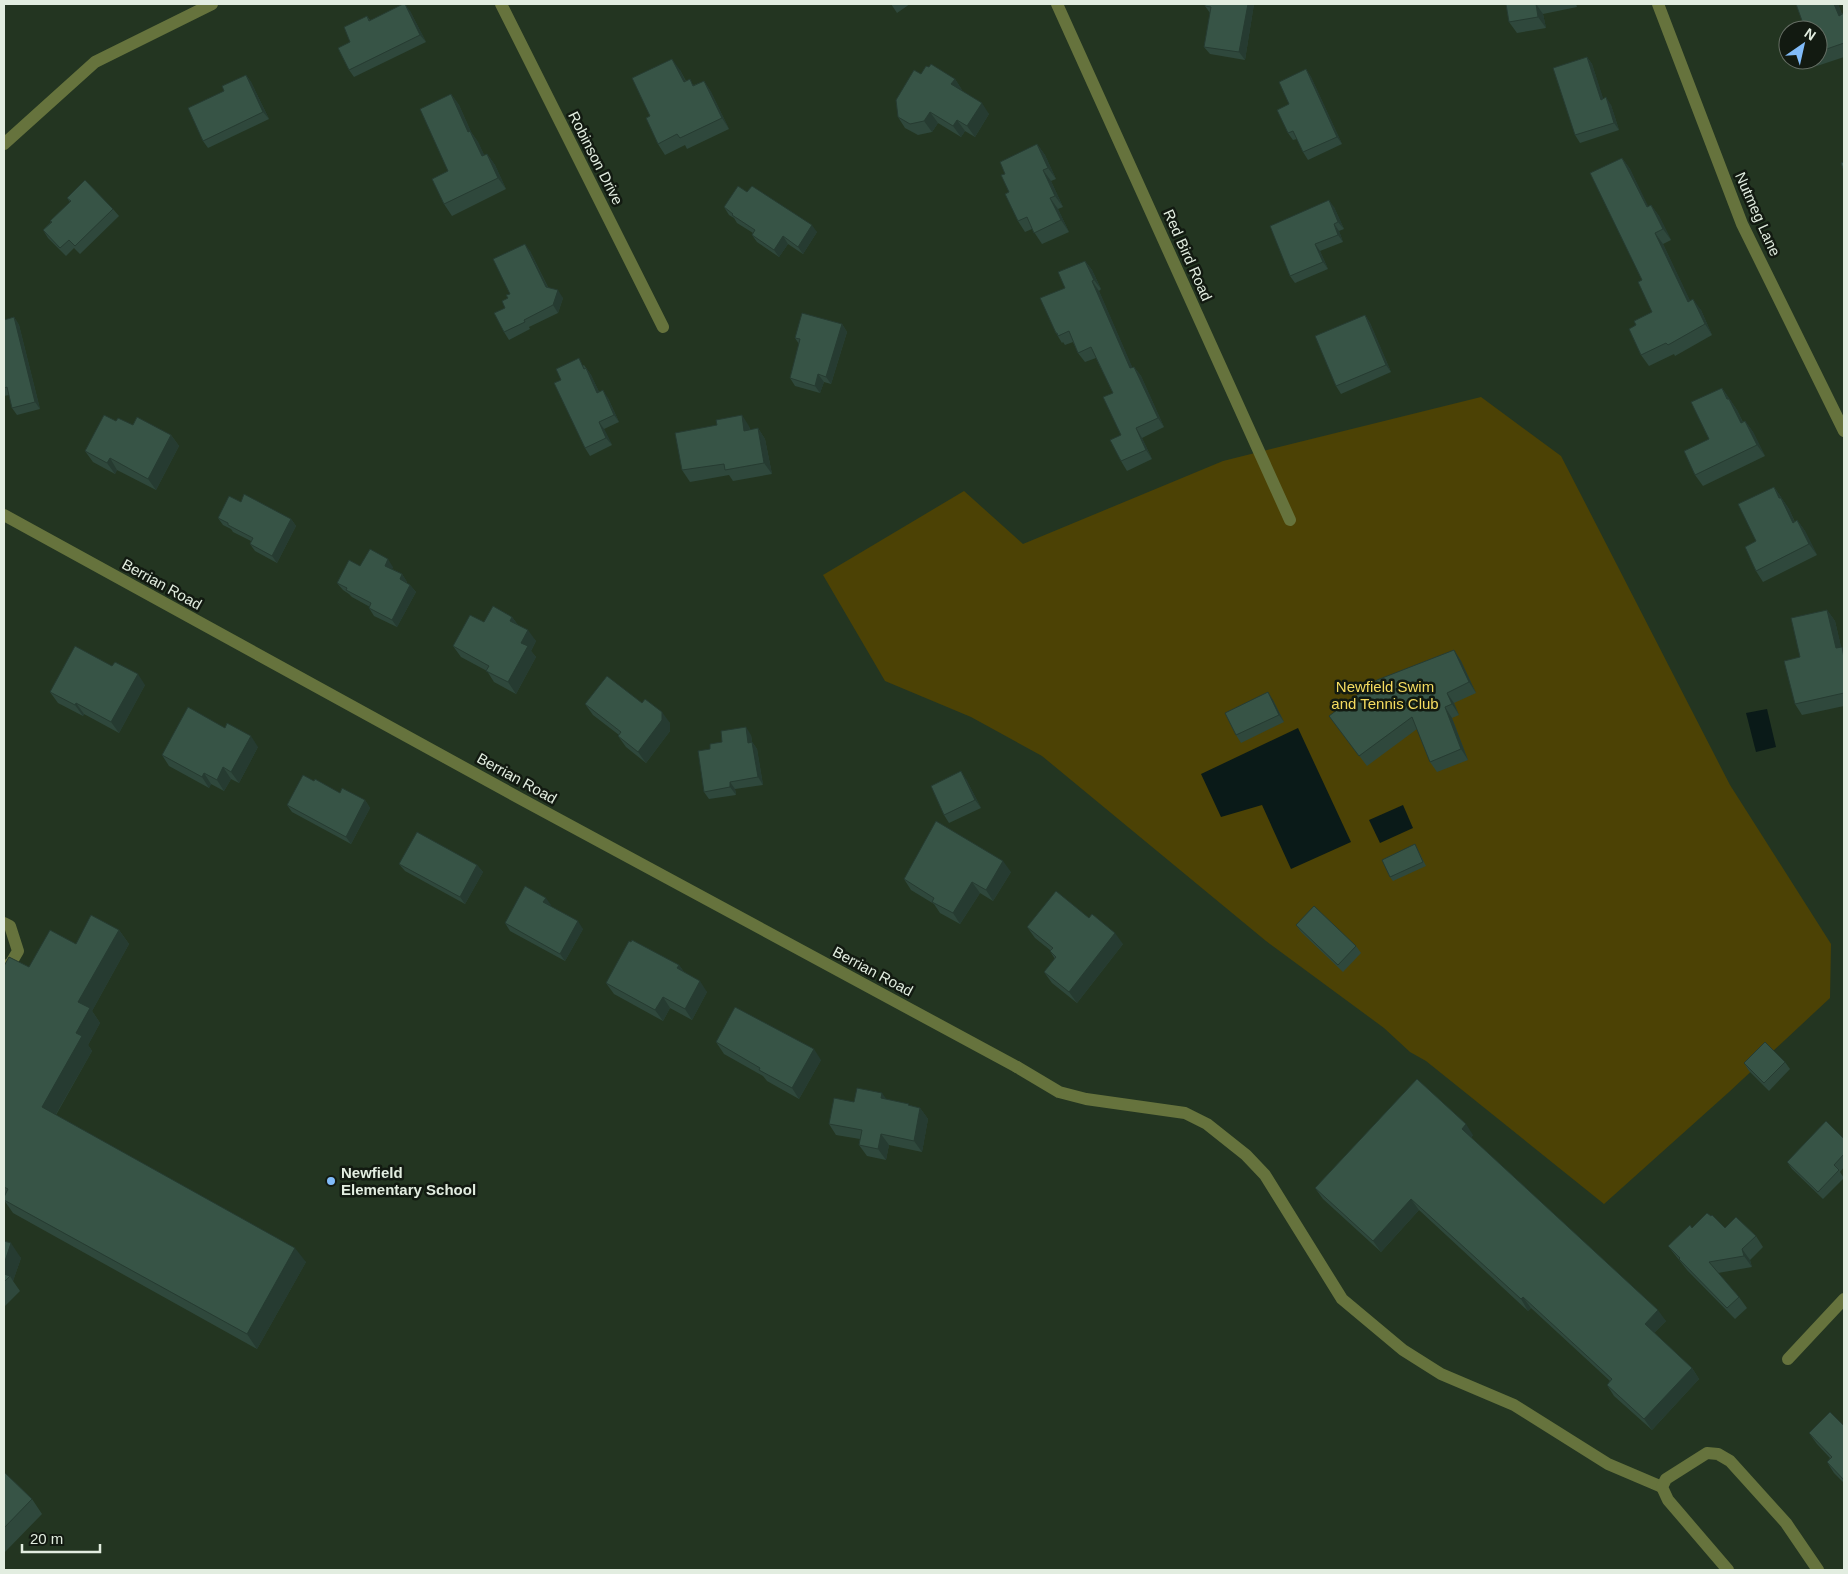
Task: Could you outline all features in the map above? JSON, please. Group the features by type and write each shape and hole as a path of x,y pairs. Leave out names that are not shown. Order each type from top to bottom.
{"street":[{"path":"4,144 95,62 212,4"},
{"name":"Robinson Drive","path":"501,4 663,327"},
{"name":"Red Bird Road","path":"1057,4 1290,520"},
{"name":"Nutmeg Lane","path":"1658,4 1742,224 1844,431"},
{"name":"Berrian Road","path":"4,515 521,799 1017,1067 1059,1092 1086,1099 1185,1113 1208,1124 1246,1155 1265,1175 1342,1299 1403,1350 1441,1374 1514,1405 1608,1464 1662,1487"},
{"path":"4,923 10,926 18,951 11,963 4,968"},
{"path":"1788,1359 1844,1299"},
{"path":"1728,1570 1668,1500 1662,1487 1666,1479 1707,1453 1718,1454 1730,1462 1786,1523 1818,1570"}],"green space":[{"name":"Newfield Swim and Tennis Club","path":"1481,397 1561,456 1730,785 1831,944 1830,998 1604,1204 1426,1061 1410,1052 1384,1028 1266,941 1042,756 971,717 885,681 823,575 964,491 1023,544 1223,461"}],"shaded area":[{"path":"1767,709 1776,747 1756,752 1746,713"},
{"path":"1298,728 1351,842 1291,869 1262,805 1221,817 1201,774"},
{"path":"1403,805 1413,828 1380,843 1369,820"}],"building":[{"path":"405,4 420,35 349,70 338,48 350,42 344,27 367,16 369,21"},
{"path":"1205,4 1248,4 1239,52 1204,47 1211,7 1205,6"},
{"path":"1506,4 1536,4 1538,17 1509,22"},
{"path":"1796,4 1834,4 1839,16 1844,13 1844,43 1828,49 1828,20 1802,20"},
{"path":"1587,57 1601,100 1606,97 1614,123 1575,135 1553,68"},
{"path":"672,59 684,82 690,79 693,86 704,81 722,118 680,138 677,134 658,144 646,118 650,116 632,78"},
{"path":"931,64 955,79 951,84 982,103 967,126 957,120 953,126 930,112 924,121 910,124 898,117 896,100 914,70 921,74 926,66 929,67"},
{"path":"1306,69 1337,137 1303,152 1293,131 1288,133 1277,110 1289,104 1279,82"},
{"path":"246,75 263,112 203,141 188,108 224,91 222,86"},
{"path":"451,94 468,132 470,131 482,156 487,154 498,178 444,204 432,179 448,171 420,109"},
{"path":"1037,144 1048,168 1043,170 1055,196 1050,198 1061,220 1034,233 1027,217 1018,221 1005,194 1009,192 1001,175 1005,174 1000,162"},
{"path":"1622,158 1647,207 1651,205 1663,229 1655,233 1688,302 1693,299 1705,324 1668,345 1666,343 1641,355 1629,329 1636,325 1634,321 1652,312 1638,282 1642,280 1590,173"},
{"path":"85,180 113,209 75,246 69,240 60,248 43,230 71,201 67,198"},
{"path":"738,186 747,192 752,186 812,225 798,247 783,236 774,250 752,235 755,230 732,215 724,207"},
{"path":"1329,200 1338,222 1334,224 1338,235 1315,244 1323,262 1290,276 1270,226"},
{"path":"525,244 546,287 558,290 553,305 504,332 494,313 505,308 502,301 508,298 506,295 510,294 493,259"},
{"path":"1085,261 1130,368 1134,367 1158,418 1136,428 1146,450 1121,461 1110,440 1121,435 1103,397 1113,393 1091,347 1078,353 1069,331 1058,336 1040,298 1065,288 1058,272"},
{"path":"802,313 842,324 826,377 818,374 815,386 790,378 800,339 795,338"},
{"path":"1365,315 1386,365 1336,386 1315,336"},
{"path":"14,317 35,402 12,408 7,387 4,388 4,320"},
{"path":"579,358 584,369 586,368 597,393 603,390 614,415 599,422 606,438 585,448 554,383 561,380 556,369"},
{"path":"1722,388 1741,423 1745,421 1757,445 1695,475 1684,451 1709,439 1691,402"},
{"path":"104,415 116,421 118,418 133,425 137,417 171,435 148,479 110,458 107,463 85,451"},
{"path":"742,415 744,431 758,428 764,463 725,470 724,464 682,470 675,433 717,425 716,420"},
{"path":"1774,487 1793,523 1797,520 1809,544 1756,571 1745,547 1756,541 1738,504"},
{"path":"244,494 291,519 272,556 250,544 253,538 218,518 229,496 241,502"},
{"path":"370,549 388,559 385,566 402,574 400,579 410,585 392,620 369,608 371,603 337,583 349,560 360,566"},
{"path":"493,606 512,617 510,621 528,630 521,643 528,646 508,682 486,671 489,666 453,646 470,615 484,622"},
{"path":"1827,610 1836,648 1842,647 1844,658 1844,693 1795,704 1784,661 1800,657 1791,618"},
{"path":"75,646 112,666 115,662 138,674 111,722 76,703 75,705 50,692"},
{"path":"1454,650 1469,682 1447,693 1452,704 1445,707 1461,749 1430,762 1412,717 1359,756 1329,716 1377,680"},
{"path":"607,676 642,703 645,699 662,712 662,720 638,752 618,736 621,732 585,704"},
{"path":"1268,692 1279,715 1236,735 1225,713"},
{"path":"188,707 225,728 227,723 251,736 231,772 223,767 217,780 204,773 202,777 162,755"},
{"path":"746,727 748,743 752,742 758,777 730,782 730,787 704,792 698,751 710,749 710,744 722,742 721,731"},
{"path":"961,771 975,800 944,815 931,786"},
{"path":"303,775 314,781 315,779 340,793 342,788 365,800 346,837 287,805"},
{"path":"936,821 1003,861 986,890 972,882 953,913 932,902 934,898 904,879"},
{"path":"417,832 477,865 460,897 399,864"},
{"path":"1415,844 1423,862 1390,877 1382,860"},
{"path":"525,886 546,898 543,902 578,921 560,954 505,923"},
{"path":"1056,891 1089,918 1092,914 1115,933 1069,992 1044,972 1056,957 1050,951 1053,948 1027,927"},
{"path":"1314,906 1356,946 1338,965 1296,925"},
{"path":"91,915 119,930 78,1002 90,1008 76,1033 82,1036 42,1107 295,1248 247,1334 4,1200 8,1189 4,1187 4,966 9,957 29,967 50,930 76,944"},
{"path":"632,940 679,965 677,968 700,981 685,1009 663,997 655,1010 606,983 629,941 631,942"},
{"path":"735,1007 814,1049 792,1088 759,1070 760,1068 716,1042"},
{"path":"1765,1042 1785,1062 1764,1083 1744,1063"},
{"path":"1417,1079 1466,1124 1462,1129 1658,1310 1645,1324 1692,1368 1644,1419 1607,1385 1612,1379 1523,1297 1521,1299 1411,1199 1373,1241 1315,1188"},
{"path":"857,1088 882,1093 881,1098 920,1108 914,1141 881,1134 878,1149 859,1145 862,1130 829,1124 834,1098 854,1102"},
{"path":"1826,1121 1844,1139 1844,1154 1834,1165 1839,1170 1818,1192 1787,1162"},
{"path":"1707,1213 1712,1215 1725,1228 1736,1217 1756,1236 1742,1249 1744,1256 1709,1262 1739,1297 1727,1308 1668,1246 1690,1225 1692,1228"},
{"path":"4,1241 11,1243 4,1264"},
{"path":"4,1274 10,1276 4,1282"},
{"path":"1830,1412 1844,1426 1844,1480 1827,1462 1832,1457 1809,1433"},
{"path":"4,1472 32,1499 4,1528"}],"place":[{"name":"Newfield Elementary School","path":"331,1181"}]}
